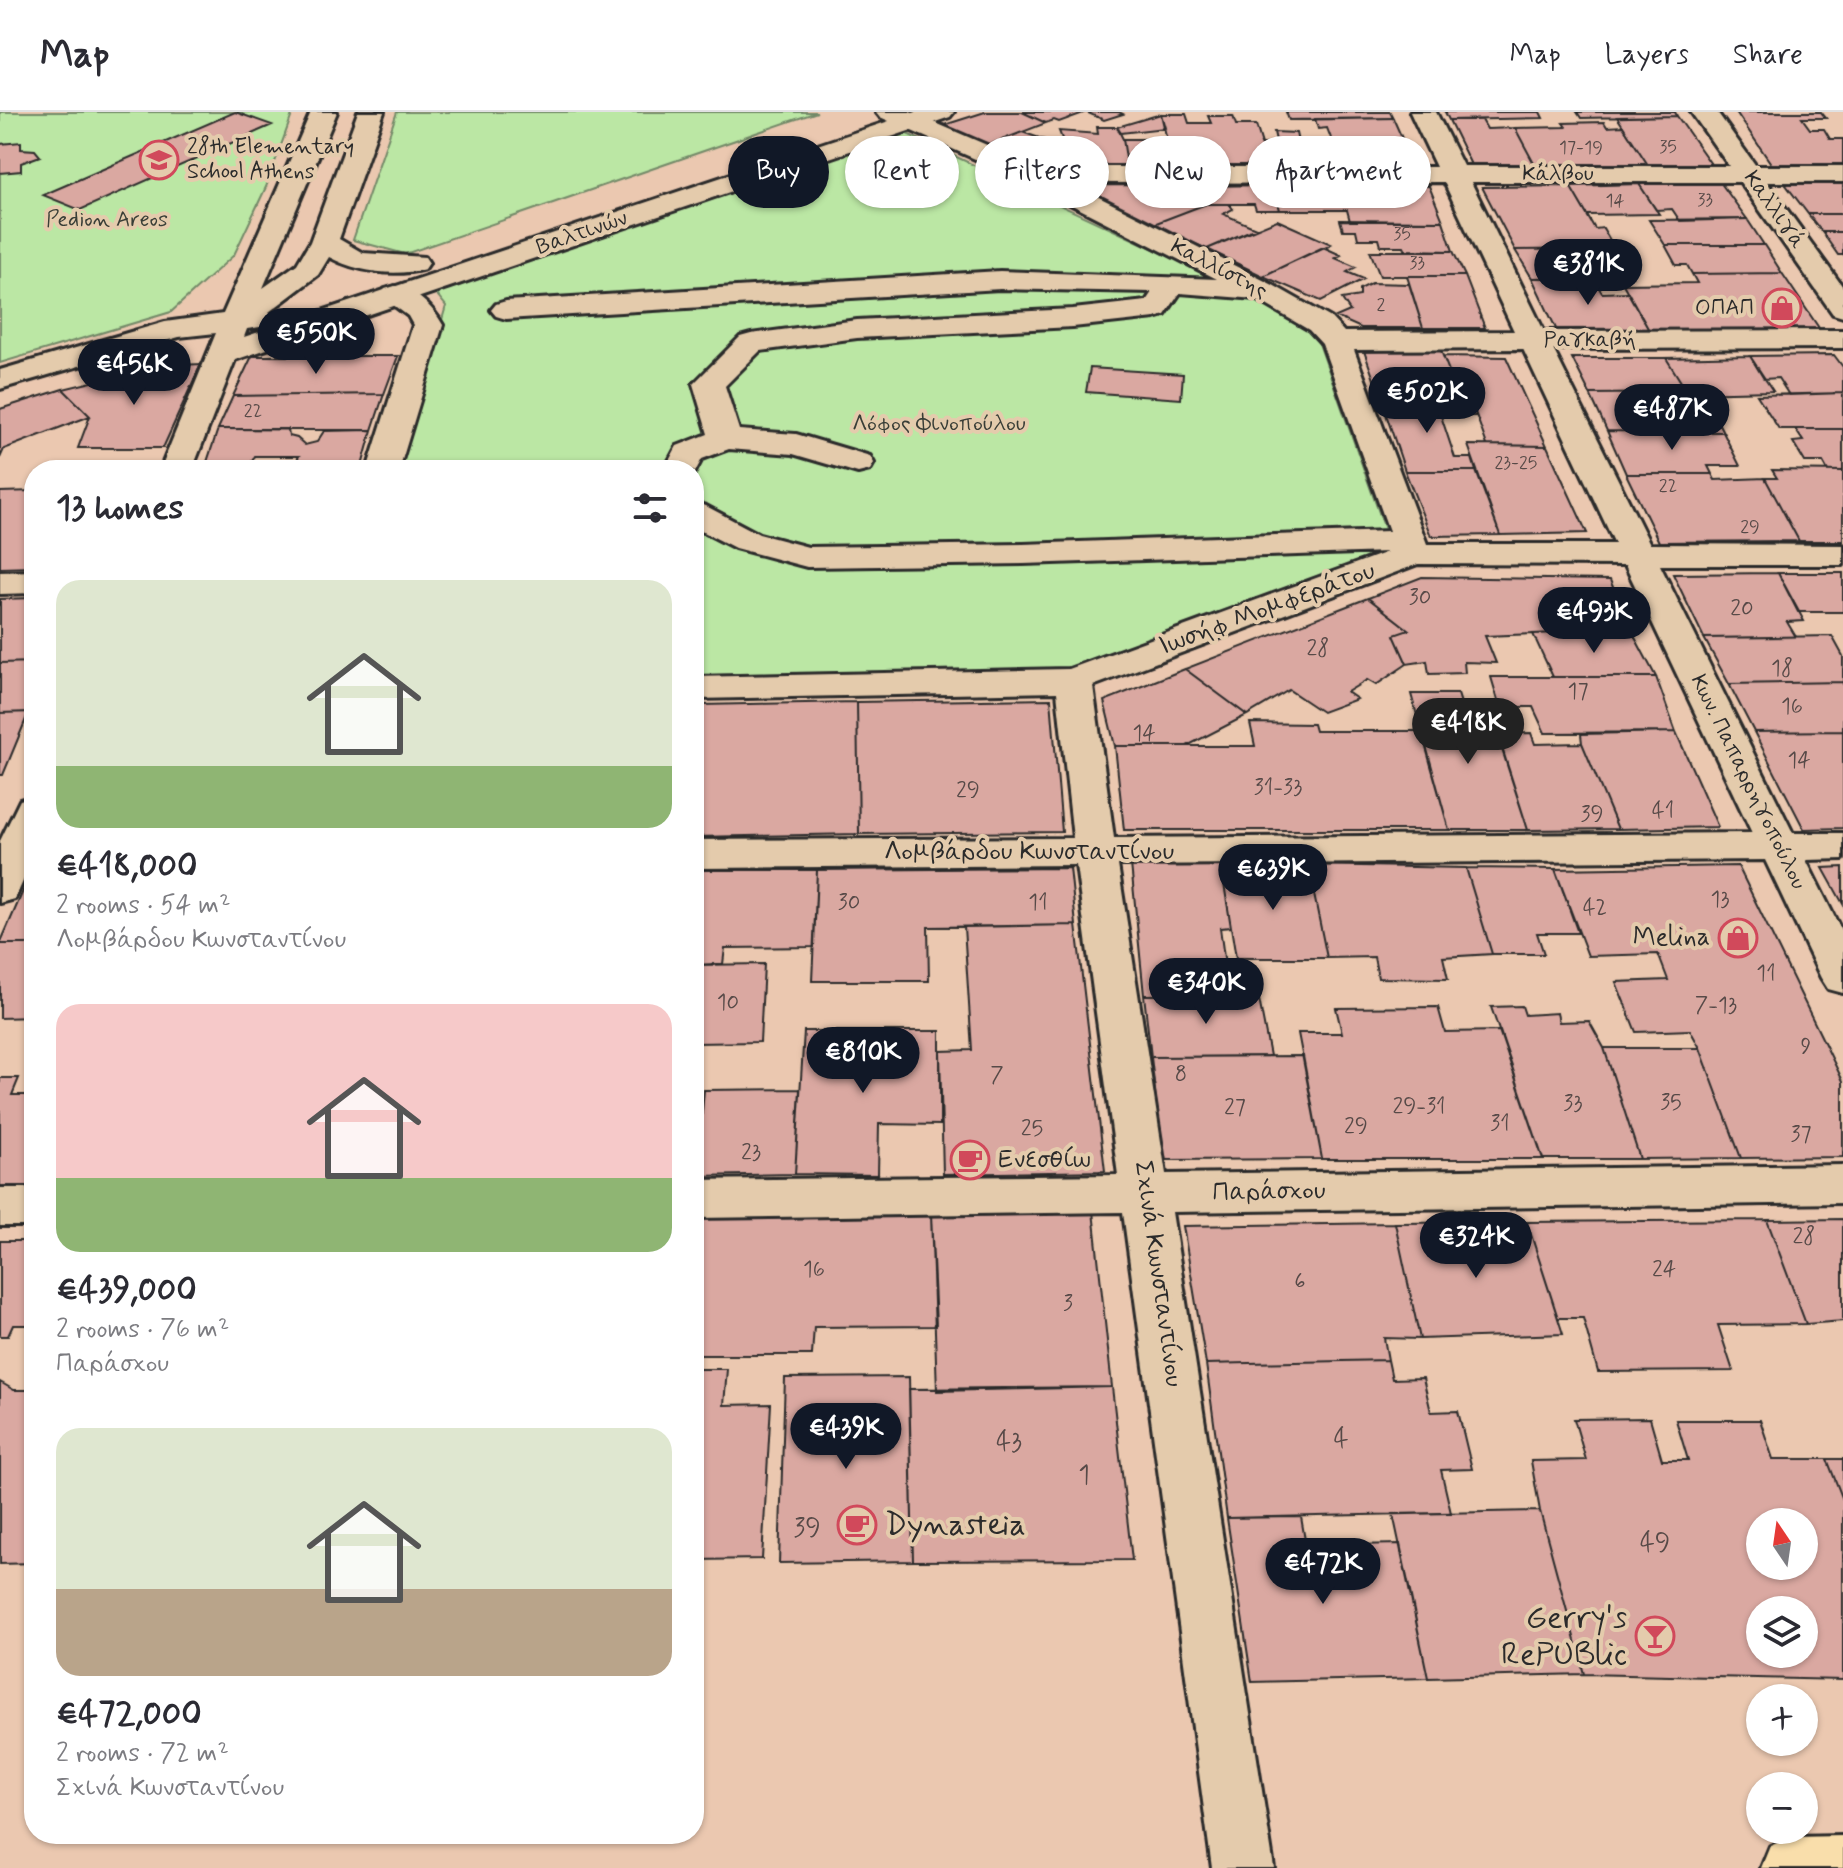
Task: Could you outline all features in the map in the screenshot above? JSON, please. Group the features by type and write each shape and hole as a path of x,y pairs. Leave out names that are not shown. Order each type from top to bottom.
{"main road":[{"path":"1792,1868 1843,1867"}],"street":[{"path":"180,460 257,267 324,112"},
{"path":"237,321 308,269 324,242 371,112"},
{"name":"Βαλτινών","path":"237,321 876,112"},
{"name":"Βαλτινών","path":"224,354 901,117 941,112"},
{"name":"Κων. Παπαρρηγοπούλου","path":"1423,112 1843,978"},
{"name":"Καλλιγά","path":"1704,112 1843,308"},
{"name":"Καλλίστης","path":"901,117 975,149"},
{"name":"Κάλβου","path":"1109,175 1843,174"},
{"name":"Καλλίστης","path":"1099,208 1263,291 1320,324 1336,341 1412,548"},
{"path":"324,242 357,261 415,263"},
{"path":"506,310 1000,280 1172,284 1263,291"},
{"path":"725,439 709,384 751,343 857,329 1073,318 1155,309 1172,284"},
{"path":"386,460 428,325 420,311 395,295"},
{"path":"0,380 154,334 237,321 339,314"},
{"name":"Ραγκαβή","path":"1336,341 1843,339"},
{"path":"685,460 689,453 725,439 796,444 858,463"},
{"path":"704,518 747,541 807,557 1412,548"},
{"name":"Ιωσήφ Μομφεράτου","path":"704,688 1074,680 1412,548 1638,555 1843,555"},
{"path":"0,583 24,582"},
{"name":"Σχινά Κωνσταντίνου","path":"1074,680 1095,851 1243,1868"},
{"path":"12,866 24,835"},
{"name":"Λομβάρδου Κωνσταντίνου","path":"704,854 1843,846"},
{"name":"Παράσχου","path":"704,1199 1843,1184"},
{"path":"0,1207 24,1207"}],"green space":[{"name":"Pedion Areos","path":"0,112 293,112 266,187 234,255 171,312 0,363"},
{"path":"397,112 817,112 747,136 728,136 728,143 405,254 353,240"},
{"name":"Λόφος Φινοπούλου","path":"903,132 912,136 891,136"},
{"name":"Λόφος Φινοπούλου","path":"845,152 845,208 959,208 959,158 975,166 975,208 1066,208 1291,313 1317,338 1393,552 1072,669 704,679 704,460 401,460 446,306 434,291 728,191 728,208 829,208 829,157"}],"building":[{"name":"28th Elementary School Athens","path":"235,112 272,125 80,210 43,195"},
{"path":"985,112 1022,112 1046,123 1012,136 975,136 975,145 938,127"},
{"path":"1022,112 1086,112 1059,122 1046,123"},
{"path":"1086,112 1119,112 1123,114 1104,120"},
{"path":"1286,112 1390,112 1393,118 1289,120"},
{"path":"1445,112 1540,112 1543,118 1449,120"},
{"path":"1577,112 1675,112 1677,116 1581,118"},
{"path":"1736,112 1821,112 1826,118 1802,118 1810,129 1824,129 1830,139 1843,139 1843,165 1772,165"},
{"path":"1161,114 1186,114 1189,123 1211,123 1208,116 1233,116 1236,125 1256,125 1259,136 1247,136 1247,170 1231,170 1231,136 1166,136"},
{"path":"1161,114 1165,128 1121,133 1117,127"},
{"path":"1677,116 1713,167 1650,168 1617,117"},
{"path":"1393,118 1401,136 1330,136 1327,128 1318,129 1315,119"},
{"path":"1449,120 1482,120 1487,129 1515,128 1538,171 1474,171"},
{"path":"1604,122 1607,127 1623,126 1650,168 1538,171 1515,128 1566,127 1563,123"},
{"path":"1097,127 1117,127 1123,139 1125,171 1109,171 1109,136 1061,136 1059,131 1098,134"},
{"path":"1022,132 1033,136 1012,136"},
{"path":"1274,132 1296,133 1297,136 1275,136"},
{"path":"21,142 21,149 35,150 40,156 21,163 21,171 0,173 0,144"},
{"path":"1783,181 1843,181 1843,214 1808,214"},
{"path":"1720,182 1747,219 1680,221 1672,209 1656,210 1639,184"},
{"path":"1639,184 1659,214 1587,215 1570,186"},
{"path":"1109,185 1125,185 1125,208 1196,208 1151,225 1109,208"},
{"path":"1247,185 1247,204 1231,204 1231,186"},
{"path":"1570,186 1595,229 1603,228 1615,249 1515,250 1482,187"},
{"path":"1431,191 1443,221 1350,221 1347,210 1280,210 1431,208"},
{"path":"1231,206 1233,209 1223,214 1256,228 1207,249 1151,225 1196,208"},
{"path":"1255,208 1280,210 1256,210"},
{"path":"1808,214 1843,214 1843,232 1822,232"},
{"path":"1747,219 1764,245 1665,245 1649,220"},
{"path":"1277,220 1331,244 1263,276 1207,249"},
{"path":"1340,220 1443,221 1453,251 1381,246 1379,239 1358,239 1356,230 1343,230"},
{"path":"1822,232 1843,232 1843,255 1838,255"},
{"path":"1665,245 1764,245 1782,273 1692,274 1687,265 1676,265"},
{"path":"1323,247 1341,255 1335,258 1356,267 1347,272 1364,279 1321,301 1263,276"},
{"path":"1615,249 1632,277 1532,278 1515,250"},
{"path":"1370,251 1453,251 1465,276 1380,276"},
{"path":"1782,273 1821,331 1650,332 1623,284 1697,283 1692,274"},
{"path":"1407,276 1465,276 1485,328 1423,328"},
{"path":"1593,277 1602,293 1628,292 1650,332 1558,333 1532,278"},
{"path":"1372,283 1409,284 1423,328 1361,328 1336,317 1350,311 1342,299 1360,296 1360,289"},
{"path":"1364,351 1441,351 1461,401 1382,402"},
{"path":"1834,355 1843,367 1843,393 1789,395 1778,378 1764,379 1750,356"},
{"path":"252,356 398,356 384,394 233,396"},
{"path":"1443,356 1506,357 1547,446 1487,445 1471,401 1461,401"},
{"path":"1750,356 1773,391 1688,393 1666,358"},
{"path":"1572,358 1666,358 1688,393 1590,394"},
{"path":"201,364 163,448 78,448 90,416 63,389 158,366"},
{"path":"1090,368 1183,374 1181,399 1086,392"},
{"path":"63,389 90,416 4,449 0,458 0,409"},
{"path":"1703,393 1723,432 1607,431 1590,394"},
{"path":"1843,393 1843,429 1779,429 1757,395"},
{"path":"384,394 372,430 218,429 233,396"},
{"path":"1471,401 1476,416 1441,416 1455,458 1472,458 1476,471 1405,471 1382,402"},
{"path":"218,429 288,429 289,436 305,445 317,442 324,431 372,430 364,460 297,460 299,456 255,456 253,460 208,460"},
{"path":"1795,429 1843,429 1843,471 1828,471 1823,462 1805,462 1793,442 1803,441"},
{"path":"1607,431 1723,432 1740,466 1708,466 1712,474 1626,474"},
{"path":"1468,445 1547,446 1587,533 1500,535"},
{"path":"1772,470 1843,471 1843,541 1799,541 1765,478 1777,478"},
{"path":"1405,471 1476,471 1500,535 1431,536"},
{"path":"1626,474 1712,474 1715,480 1765,478 1799,541 1659,542"},
{"path":"24,491 24,567 0,568 0,492"},
{"path":"1778,573 1843,573 1843,612 1798,612"},
{"path":"1778,573 1804,621 1787,622 1796,637 1704,638 1673,574"},
{"path":"1422,577 1610,580 1631,630 1485,636 1496,663 1464,662 1465,673 1429,674 1427,661 1407,664 1394,635 1409,630 1368,598"},
{"path":"24,598 24,662 0,663 0,599"},
{"path":"1368,598 1409,630 1394,635 1407,664 1376,685 1367,680 1347,692 1357,699 1322,712 1289,690 1247,715 1185,669"},
{"path":"1631,630 1656,677 1553,677 1533,634"},
{"path":"1832,636 1843,656 1843,682 1729,684 1704,638"},
{"path":"24,662 24,712 0,713 0,663"},
{"path":"1185,669 1247,715 1187,746 1115,746 1104,701"},
{"path":"1491,677 1656,677 1676,732 1545,733 1533,707 1500,707"},
{"path":"1843,682 1843,731 1754,732 1729,684"},
{"path":"1411,694 1458,694 1464,713 1491,713 1528,830 1449,830"},
{"path":"1051,699 1062,832 859,834 857,702"},
{"path":"857,702 859,834 704,837 704,705"},
{"path":"24,712 24,724 3,775 0,775 0,713"},
{"path":"1250,723 1313,724 1315,731 1422,731 1449,830 1124,830 1115,746 1255,746"},
{"path":"1843,731 1843,828 1804,829 1754,732"},
{"path":"1676,732 1718,827 1618,829 1581,734"},
{"path":"1531,733 1535,744 1582,743 1618,829 1528,830 1497,734"},
{"path":"1131,864 1221,865 1231,927 1220,928 1225,965 1194,965 1198,995 1144,995"},
{"path":"1221,865 1308,865 1327,958 1236,958"},
{"path":"1308,865 1466,868 1492,954 1443,957 1448,979 1378,978 1374,957 1327,958"},
{"path":"1738,866 1843,1081 1843,1157 1741,1158 1700,1048 1690,1030 1636,1032 1616,982 1668,980 1658,954 1588,956 1555,869"},
{"path":"1843,867 1843,904 1823,868"},
{"path":"1070,868 1076,925 928,927 929,981 812,981 817,870"},
{"path":"1466,868 1555,869 1578,933 1537,933 1544,954 1492,954"},
{"path":"704,870 817,870 814,947 725,948 723,964 704,965"},
{"path":"24,889 24,944 0,944"},
{"path":"1076,925 1105,1171 943,1174 940,1051 972,1050 964,927"},
{"path":"0,944 24,944 24,1017 0,1018"},
{"path":"764,964 760,1042 704,1043 704,965"},
{"path":"1258,994 1270,1056 1151,1057 1144,995"},
{"path":"1522,1006 1525,1015 1557,1013 1559,1022 1589,1021 1604,1048 1640,1159 1543,1159 1491,1007"},
{"path":"1438,1007 1445,1032 1500,1031 1543,1159 1322,1159 1298,1033 1342,1033 1336,1008"},
{"path":"804,1031 940,1031 940,1125 879,1124 878,1175 795,1174"},
{"path":"1604,1048 1700,1048 1741,1158 1640,1159"},
{"path":"1303,1056 1322,1159 1163,1160 1151,1057"},
{"path":"0,1078 19,1078 12,1095 24,1095 24,1188 0,1188"},
{"path":"800,1089 795,1174 704,1176 704,1090"},
{"path":"1093,1211 1112,1387 937,1391 931,1214"},
{"path":"931,1214 936,1326 814,1327 812,1355 704,1355 704,1215"},
{"path":"1843,1219 1843,1321 1806,1324 1767,1220"},
{"path":"1767,1220 1806,1324 1718,1325 1733,1371 1598,1372 1583,1318 1558,1318 1527,1222"},
{"path":"1527,1222 1563,1334 1420,1339 1395,1223"},
{"path":"1395,1223 1420,1339 1384,1338 1388,1360 1206,1364 1183,1226"},
{"path":"0,1241 24,1241 24,1325 13,1325 8,1336 0,1336"},
{"path":"1388,1360 1392,1379 1423,1378 1431,1412 1458,1411 1472,1469 1441,1470 1451,1513 1227,1518 1206,1364"},
{"path":"704,1369 727,1369 724,1405 771,1404 762,1559 704,1560"},
{"path":"909,1377 913,1561 779,1563 785,1378"},
{"path":"0,1382 14,1390 24,1390 24,1563 0,1564"},
{"path":"1112,1387 1132,1560 913,1561 909,1389"},
{"path":"1650,1418 1662,1460 1688,1460 1676,1420 1760,1420 1773,1459 1827,1459 1843,1500 1843,1680 1584,1674 1540,1511 1531,1461 1586,1460 1574,1419"},
{"path":"1827,1459 1843,1459 1843,1500"},
{"path":"1540,1511 1584,1674 1428,1678 1393,1514"},
{"path":"1301,1517 1306,1546 1400,1544 1428,1678 1252,1682 1227,1518"}],"place":[{"name":"28th Elementary School Athens","path":"159,160"},
{"name":"ΟΠΑΠ","path":"1782,308"},
{"name":"Melina","path":"1738,938"},
{"name":"Ενεσθίω","path":"970,1160"},
{"name":"Dynasteia","path":"857,1525"},
{"name":"Gerry's RePUBlic","path":"1655,1636"}]}
